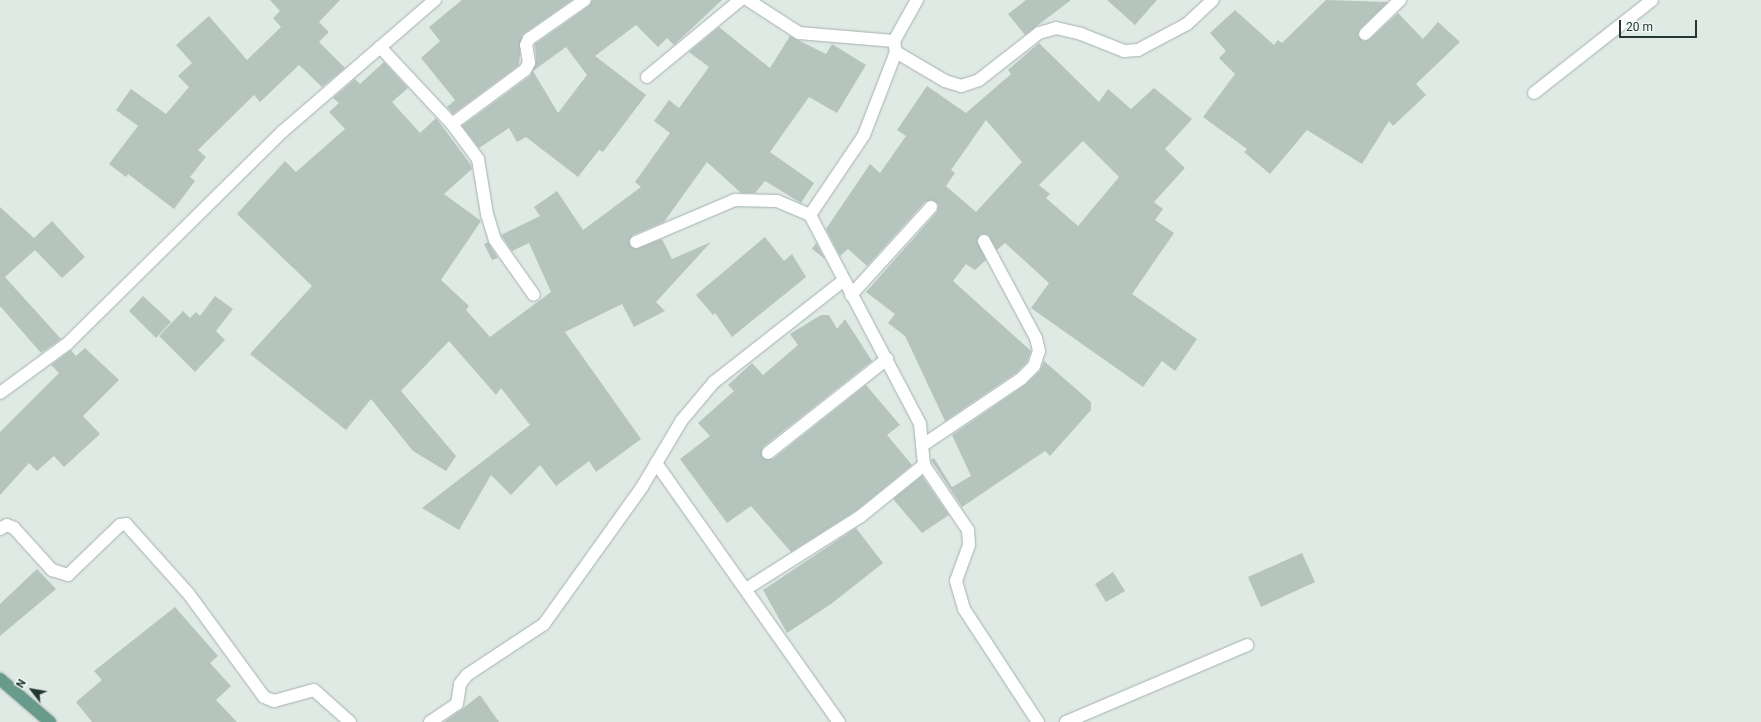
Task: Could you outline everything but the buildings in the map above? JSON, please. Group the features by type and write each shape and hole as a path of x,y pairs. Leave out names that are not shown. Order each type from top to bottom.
{"main road":[{"path":"0,679 50,722"}],"street":[{"path":"0,393 67,344 283,131 435,0"},
{"path":"452,124 525,70 529,63 526,45 529,39 585,0"},
{"path":"647,78 740,0"},
{"path":"748,0 799,33 895,47 945,81 961,86 979,80 1039,33 1056,28 1081,34 1124,51 1138,50 1188,24 1213,0"},
{"path":"810,215 864,135 895,47 917,0"},
{"path":"1365,34 1400,0"},
{"path":"1534,93 1652,0"},
{"path":"380,47 452,124 482,171 486,214 495,240 534,295"},
{"path":"636,242 735,200 777,201 810,215 843,281 887,359 920,424 924,465 968,530 969,545 956,581 964,609 1038,722"},
{"path":"851,295 931,207"},
{"path":"923,446 1021,379 1034,366 1039,351 1036,338 984,241"},
{"path":"430,722 457,704 460,684 467,675 544,624 656,463 682,420 714,382 843,281"},
{"path":"768,453 887,359"},
{"path":"656,463 839,722"},
{"path":"746,589 861,516 924,465"},
{"path":"0,530 7,526 14,528 52,570 68,575 120,525 126,524 188,594 264,697 274,701 314,690 350,722"},
{"path":"1066,722 1247,645"}]}
